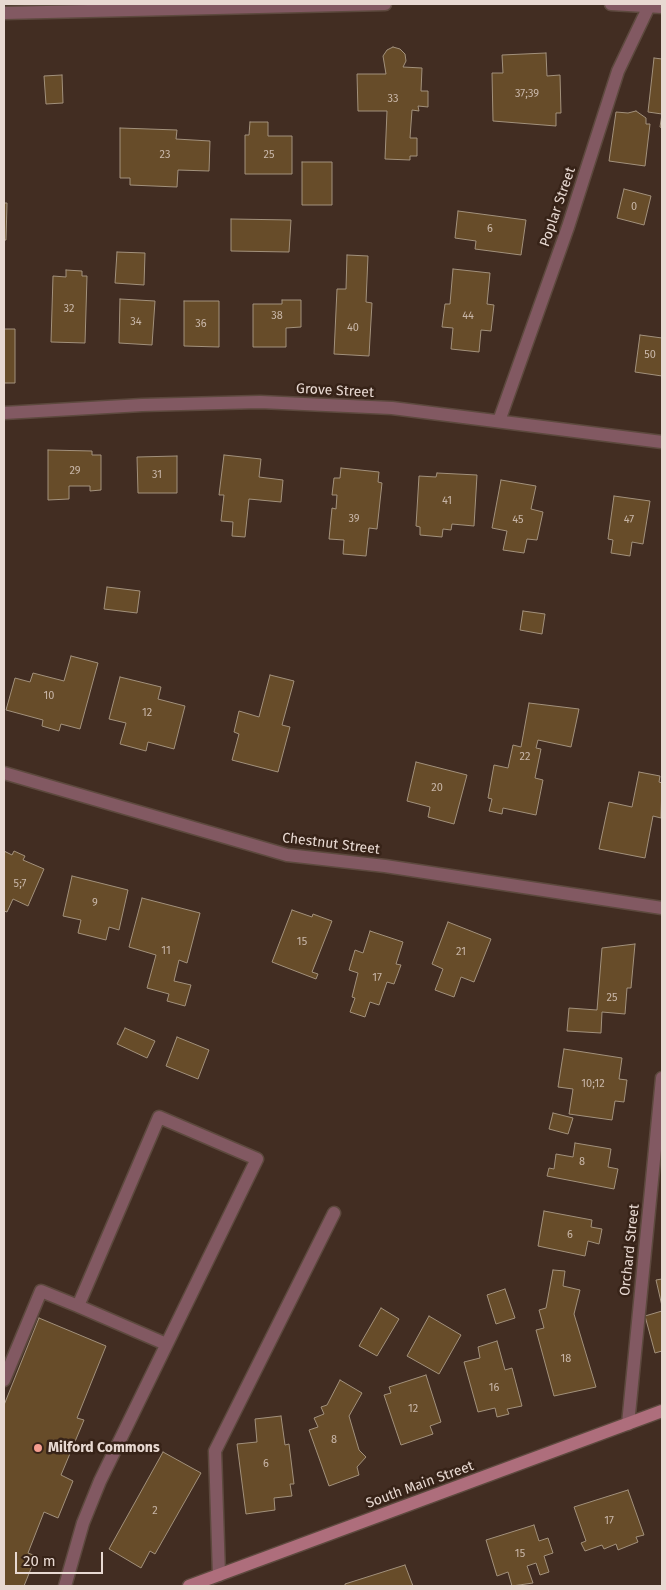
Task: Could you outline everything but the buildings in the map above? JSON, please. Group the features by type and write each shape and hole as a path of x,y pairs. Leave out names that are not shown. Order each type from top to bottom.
{"main road":[{"name":"South Main Street","path":"189,1586 662,1411"}],"street":[{"path":"4,13 84,8 385,4"},
{"path":"611,4 662,7"},
{"name":"Poplar Street","path":"498,421 568,227 618,71 650,5"},
{"name":"Grove Street","path":"4,413 142,405 260,402 392,408 662,442"},
{"name":"Chestnut Street","path":"4,773 287,856 385,866 662,908"},
{"name":"Orchard Street","path":"628,1424 662,1078"},
{"path":"65,1586 95,1494 257,1159 159,1117 78,1306"},
{"path":"218,1575 215,1451 334,1213"},
{"path":"4,1380 41,1290 166,1344"}],"place":[{"name":"Milford Commons","path":"38,1448"}]}
